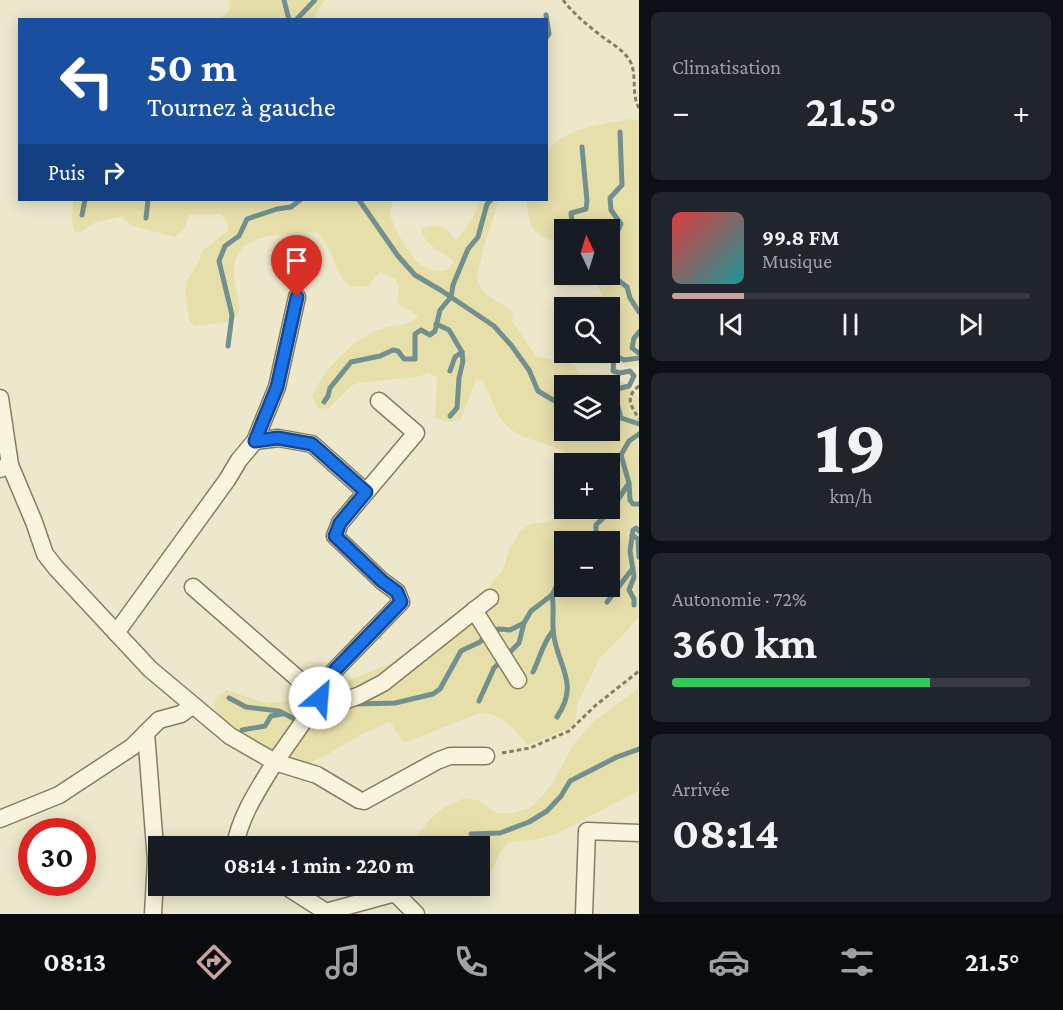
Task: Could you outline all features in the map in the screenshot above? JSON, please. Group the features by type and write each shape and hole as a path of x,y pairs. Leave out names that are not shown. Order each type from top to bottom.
{"street":[{"path":"116,633 227,480 239,460 255,441 277,387 297,297"},
{"path":"0,399 5,467 34,522 45,554 150,669 230,736 274,762 317,775 364,801 450,756 486,756"},
{"path":"238,836 253,800 274,762 320,698 322,685 401,602 397,592 382,581 335,536 340,523 416,433 379,401"},
{"path":"255,441 278,438 312,444 366,492"},
{"path":"193,587 320,698"},
{"path":"305,717 360,695 383,683 490,598"},
{"path":"474,610 518,680"},
{"path":"0,819 60,795 132,747 159,720 181,714 192,706"},
{"path":"146,733 156,860 153,914"},
{"path":"584,914 587,831 639,833"},
{"path":"301,896 326,912 384,896"},
{"path":"398,896 416,914"}],"path":[{"path":"563,0 578,17 614,45 631,63 634,79 633,90 639,108"},
{"path":"639,386 631,392 629,399 639,419"},
{"path":"486,756 531,748 569,731 596,705 639,671"}],"sand":[{"path":"229,0 325,0 314,18 221,18 230,10"},
{"path":"627,119 639,120 639,366 626,367 620,361 620,297 603,297 597,285 620,285 620,219 554,219 554,241 540,235 532,227 529,217 527,201 548,201 548,152 561,138 583,129"},
{"path":"73,201 393,201 391,218 410,253 421,265 442,271 451,266 453,261 426,240 421,229 436,226 448,231 455,239 458,238 472,219 480,201 500,201 479,266 478,283 491,298 513,313 512,321 536,356 554,360 554,363 575,365 578,374 604,375 554,375 554,441 620,441 620,381 638,397 638,618 599,659 577,705 575,722 569,728 528,745 501,718 487,713 479,713 404,743 390,722 366,732 309,763 290,766 221,721 214,707 216,698 227,690 262,702 278,703 318,693 416,653 453,627 487,589 503,570 509,549 520,532 530,524 556,519 620,519 620,453 567,453 514,432 498,414 482,379 476,380 461,419 449,422 435,418 437,378 429,373 417,377 358,383 351,386 329,408 318,409 312,397 317,387 330,367 348,349 378,330 404,324 418,317 397,302 399,288 396,280 380,272 366,287 351,286 346,283 322,237 316,232 275,235 250,242 241,250 235,261 234,276 239,313 226,322 195,326 189,321 185,292 187,280 199,261 202,251 229,230 221,214 189,215 184,229 175,237 133,226 121,217 96,222 79,233 74,231"},
{"path":"638,689 638,791 554,835 508,843 500,853 490,874 490,836 417,836 431,818 446,806 465,798 478,800 497,813 514,813 533,806 552,784 573,745 594,721"}],"waterway":[{"path":"284,0 288,18"},
{"path":"298,18 315,0"},
{"path":"548,28 548,35"},
{"path":"620,132 622,185 610,198 611,210 621,224 613,250 613,270 614,277 627,287 630,298 639,312"},
{"path":"572,219 571,213 586,209 582,147"},
{"path":"82,215 85,201"},
{"path":"146,218 148,201"},
{"path":"228,346 232,315 219,261 225,246 239,236 247,219 291,207 299,201"},
{"path":"360,201 398,256 415,275 494,326 529,370 538,391 554,400"},
{"path":"324,402 330,388 351,362 380,356 393,350 398,351 404,359 415,359 415,334 421,330 430,335 435,331 440,310 451,297 453,285 468,249 478,237 487,204 490,201"},
{"path":"436,324 449,330 462,352 457,408 450,416"},
{"path":"639,332 634,338 632,348 639,353"},
{"path":"450,371 455,357 462,352"},
{"path":"621,418 615,396 617,389 629,386 634,376 630,371 620,373 613,371 614,355 624,360 639,358"},
{"path":"620,418 639,424"},
{"path":"596,531 596,525 611,510 629,483 621,455 629,441 639,434"},
{"path":"629,483 630,500 633,504 639,504"},
{"path":"634,605 634,599 629,590 634,577 630,551 633,530 636,528 639,531"},
{"path":"632,535 638,539 639,557"},
{"path":"607,602 633,568"},
{"path":"356,704 395,703 433,694 440,689 461,651 480,642 489,632 499,629 510,630 524,623 531,611 554,591"},
{"path":"552,595 554,637 567,686 567,695 557,717"},
{"path":"479,701 494,668 519,643 524,623"},
{"path":"533,672 544,645 553,631"},
{"path":"229,698 246,707 279,711 300,722"},
{"path":"242,730 265,726 271,716 282,714"},
{"path":"471,834 500,833 529,822 547,811 561,796 570,781 617,757 639,749"}],"route":[{"path":"297,297 277,387 255,441 278,438 312,444 366,492 340,523 335,536 382,581 397,592 401,602 322,685 320,698"}]}
